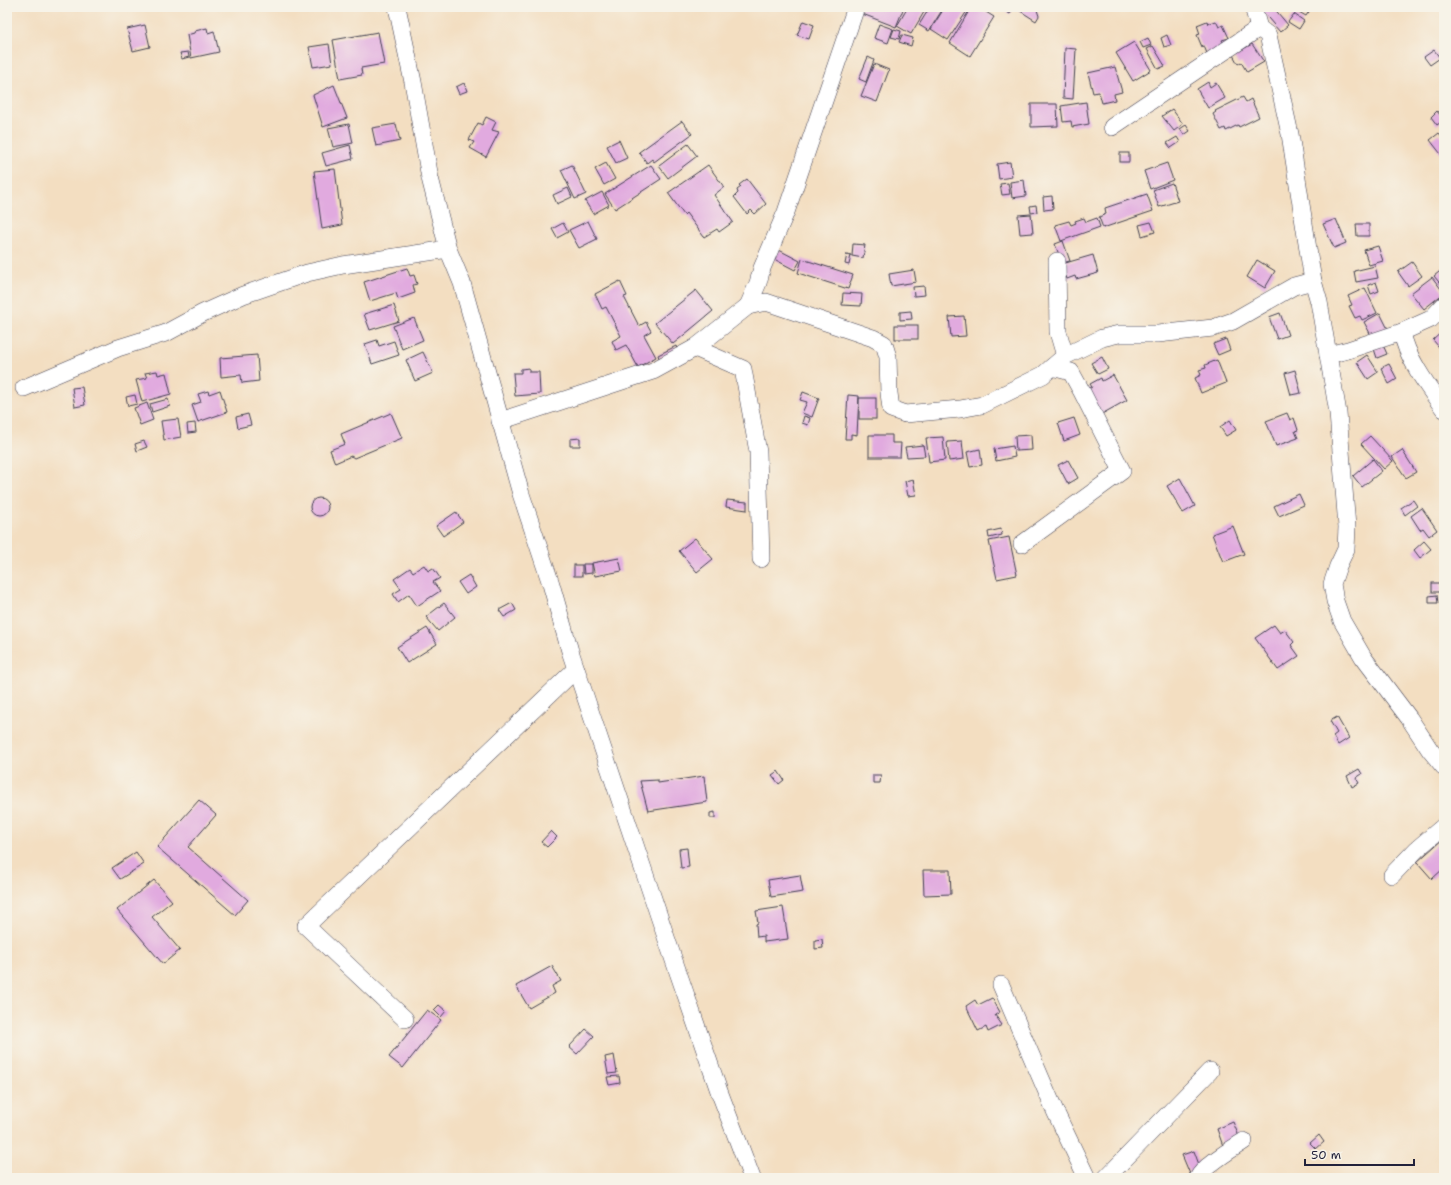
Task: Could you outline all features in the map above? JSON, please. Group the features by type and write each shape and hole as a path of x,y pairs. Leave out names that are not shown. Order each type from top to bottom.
{"street":[{"path":"396,7 430,178 448,249 462,283 521,494 576,669 683,986 719,1092 752,1178"},
{"path":"748,306 758,283 762,268 786,212 856,7"},
{"path":"1253,7 1259,28 1268,35 1288,126 1313,281 1319,302 1338,413 1347,527 1346,549 1332,584 1335,601 1342,621 1363,657 1444,767"},
{"path":"1112,127 1259,28"},
{"path":"24,388 118,348 166,333 202,313 243,295 306,274 342,265 448,249"},
{"path":"1057,261 1058,332 1065,356"},
{"path":"500,422 653,372 695,348 748,306 766,302 873,338 884,344 888,357 891,409 905,414 960,409 982,405 1043,375 1065,356 1102,338 1119,334 1158,334 1213,328 1233,320 1294,286 1313,281"},
{"path":"1328,355 1402,332 1431,319 1444,305"},
{"path":"1402,332 1404,342 1411,358 1444,409"},
{"path":"695,348 743,369 758,452 761,559"},
{"path":"1022,544 1122,471 1082,392 1070,372 1052,367"},
{"path":"405,1019 306,926 576,669"},
{"path":"1392,875 1417,849 1444,826"},
{"path":"1002,986 1055,1111 1087,1178"},
{"path":"1106,1178 1210,1071"},
{"path":"1198,1178 1206,1168 1244,1141"}],"building":[{"path":"862,7 904,7 896,27 860,13"},
{"path":"908,7 927,7 911,34 897,26"},
{"path":"930,7 944,7 929,31 919,25"},
{"path":"945,7 960,7 967,11 948,40 931,29"},
{"path":"962,7 978,7 994,17 970,56 950,43 969,11"},
{"path":"999,7 1014,7 1010,14"},
{"path":"1014,7 1036,7 1039,16 1036,21"},
{"path":"1267,7 1273,7 1288,25 1280,32 1262,11"},
{"path":"1290,7 1312,7 1306,16"},
{"path":"1294,14 1304,21 1299,29 1288,22"},
{"path":"803,21 814,25 809,39 797,35"},
{"path":"1207,21 1208,24 1216,21 1219,27 1223,25 1229,38 1222,40 1226,48 1208,56 1197,35 1200,34 1197,25"},
{"path":"879,24 893,29 888,43 874,38"},
{"path":"145,25 150,47 133,51 127,29"},
{"path":"207,28 208,33 214,31 219,52 191,58 187,35"},
{"path":"894,29 901,31 899,39 891,37"},
{"path":"378,32 384,64 361,68 362,75 340,79 333,40"},
{"path":"902,35 913,38 911,46 899,42"},
{"path":"1167,35 1171,45 1164,47 1161,38"},
{"path":"1148,38 1151,45 1143,48 1140,42"},
{"path":"1134,42 1151,70 1133,81 1116,53"},
{"path":"329,44 332,64 313,67 309,47"},
{"path":"1252,44 1264,62 1247,72 1241,62 1238,64 1233,55"},
{"path":"1153,46 1165,66 1158,69 1147,49"},
{"path":"1065,48 1076,49 1073,99 1063,98"},
{"path":"1434,50 1440,58 1430,65 1424,57"},
{"path":"188,52 189,57 182,59 180,53"},
{"path":"868,57 874,60 866,82 859,79"},
{"path":"874,64 889,70 877,102 861,96"},
{"path":"1115,67 1122,92 1114,94 1115,100 1102,103 1099,92 1093,93 1088,73"},
{"path":"1208,82 1210,87 1216,83 1225,98 1208,108 1197,89"},
{"path":"464,83 467,91 459,94 456,87"},
{"path":"334,85 347,118 323,127 313,95"},
{"path":"1243,97 1246,102 1251,99 1259,117 1239,127 1238,125 1226,131 1225,128 1221,130 1213,114 1216,112 1215,111"},
{"path":"1086,102 1089,124 1072,127 1071,121 1063,122 1061,106"},
{"path":"1031,104 1057,104 1058,126 1031,127"},
{"path":"1172,109 1183,124 1174,131 1162,116"},
{"path":"1437,111 1444,120 1437,125 1431,117"},
{"path":"486,117 496,122 492,130 499,132 486,157 470,148 474,142 469,140 478,123 482,125"},
{"path":"682,121 692,134 654,162 652,159 647,163 639,152"},
{"path":"349,124 353,143 333,147 328,128"},
{"path":"396,124 400,141 376,146 372,128"},
{"path":"1186,125 1190,131 1184,135 1180,129"},
{"path":"1439,133 1444,139 1444,158 1430,140"},
{"path":"1177,137 1180,142 1171,148 1167,143"},
{"path":"619,140 627,158 616,163 607,146"},
{"path":"688,144 697,156 668,178 659,166"},
{"path":"350,145 353,159 326,166 322,153"},
{"path":"1120,153 1129,153 1129,162 1120,162"},
{"path":"1010,162 1012,177 999,179 997,164"},
{"path":"606,163 615,179 604,185 595,169"},
{"path":"1167,163 1173,180 1150,189 1144,171"},
{"path":"572,165 586,194 575,199 561,170"},
{"path":"651,165 661,179 615,209 605,194"},
{"path":"708,165 724,187 714,195 733,222 719,232 717,229 704,237 686,213 684,215 668,193"},
{"path":"335,169 342,225 322,229 314,171"},
{"path":"747,179 766,204 755,214 751,210 747,214 734,197 738,193 737,190 741,187 739,185"},
{"path":"1024,180 1026,196 1012,198 1010,182"},
{"path":"1008,183 1010,194 1002,195 1000,184"},
{"path":"1172,183 1178,201 1159,207 1153,190"},
{"path":"568,188 572,197 557,204 553,195"},
{"path":"602,192 609,205 593,214 585,201"},
{"path":"1147,194 1153,211 1103,228 1099,217 1106,214 1105,208"},
{"path":"1052,196 1053,209 1044,210 1043,197"},
{"path":"1036,205 1037,212 1031,213 1030,206"},
{"path":"1031,214 1033,233 1020,234 1018,215"},
{"path":"1084,218 1086,222 1097,218 1100,227 1061,241 1055,225 1069,221 1071,225 1076,223 1075,221"},
{"path":"1336,219 1346,243 1334,248 1323,224"},
{"path":"588,221 597,239 579,248 569,230"},
{"path":"1151,222 1155,232 1142,236 1139,225"},
{"path":"563,223 568,232 557,238 552,229"},
{"path":"1356,224 1369,224 1369,236 1357,236"},
{"path":"1063,241 1070,261 1062,263 1055,244"},
{"path":"853,244 865,245 863,258 852,256"},
{"path":"1378,246 1383,261 1369,265 1364,250"},
{"path":"779,250 800,261 795,270 774,259"},
{"path":"847,254 851,255 849,265 845,264"},
{"path":"1093,255 1098,273 1076,279 1075,276 1067,279 1062,264"},
{"path":"802,259 853,275 848,289 798,273"},
{"path":"1257,260 1275,271 1265,288 1247,277"},
{"path":"1412,262 1422,276 1408,286 1398,272"},
{"path":"1375,266 1378,278 1356,282 1354,271"},
{"path":"407,268 410,276 414,275 417,284 413,285 415,293 398,299 396,293 370,301 364,282"},
{"path":"1444,268 1444,286 1443,287 1434,276"},
{"path":"914,270 916,282 891,286 889,274"},
{"path":"1432,277 1444,293 1424,309 1411,293"},
{"path":"620,281 627,296 624,297 639,326 646,322 651,331 644,335 656,357 638,367 626,345 616,350 612,341 621,336 606,307 602,309 595,294"},
{"path":"1376,282 1379,291 1371,294 1368,285"},
{"path":"924,286 925,295 914,296 913,287"},
{"path":"1365,288 1377,313 1362,320 1360,316 1355,318 1349,306 1352,305 1348,296"},
{"path":"696,290 713,311 673,344 655,323"},
{"path":"843,293 862,294 861,306 842,305"},
{"path":"394,305 399,321 370,330 364,314"},
{"path":"911,311 912,319 900,320 900,312"},
{"path":"1280,313 1288,335 1277,339 1269,317"},
{"path":"1380,313 1388,329 1372,337 1364,322"},
{"path":"964,316 966,336 951,337 949,317"},
{"path":"414,318 423,340 402,349 393,326"},
{"path":"895,325 918,325 918,339 895,339"},
{"path":"1444,330 1444,353 1433,340"},
{"path":"1226,339 1230,350 1218,355 1213,344"},
{"path":"377,340 379,346 394,341 399,355 372,364 365,344"},
{"path":"1383,345 1387,354 1377,358 1374,349"},
{"path":"676,346 677,349 659,358 658,355"},
{"path":"423,352 433,373 415,381 406,360"},
{"path":"257,355 259,381 242,383 241,375 221,377 220,358"},
{"path":"1367,355 1378,372 1368,379 1357,362"},
{"path":"1102,357 1108,369 1098,374 1091,363"},
{"path":"1217,360 1226,383 1201,393 1195,378 1201,375 1199,370 1206,368 1205,365"},
{"path":"1389,364 1397,379 1389,384 1381,368"},
{"path":"529,368 529,372 539,372 540,394 515,396 513,373 521,373 521,369"},
{"path":"1295,370 1301,393 1291,395 1285,373"},
{"path":"157,371 158,375 166,373 171,394 142,402 136,380 147,378 145,373"},
{"path":"1113,375 1127,400 1100,415 1086,390 1092,387 1090,384 1101,378 1102,381"},
{"path":"82,387 85,405 75,407 72,388"},
{"path":"220,390 227,412 198,422 192,405 201,402 198,394 208,391 209,394"},
{"path":"803,392 819,398 812,417 802,413 807,402 800,400"},
{"path":"135,395 137,404 128,406 126,397"},
{"path":"848,395 859,396 857,435 851,434 851,439 845,439"},
{"path":"859,398 876,398 876,419 859,419"},
{"path":"168,399 170,406 152,412 150,404"},
{"path":"147,403 153,420 140,425 134,408"},
{"path":"391,413 402,438 354,458 351,456 335,463 330,450 345,444 341,434"},
{"path":"1287,413 1290,420 1294,418 1298,430 1295,431 1298,438 1276,446 1266,421"},
{"path":"248,414 251,425 238,428 236,417"},
{"path":"804,416 810,418 808,425 802,423"},
{"path":"1074,418 1080,435 1064,441 1058,423"},
{"path":"178,419 181,437 164,440 161,421"},
{"path":"1230,420 1236,430 1226,436 1220,427"},
{"path":"195,423 196,432 188,433 187,424"},
{"path":"869,435 892,435 892,443 901,443 900,457 869,457"},
{"path":"1031,435 1032,450 1016,451 1015,436"},
{"path":"1370,436 1393,461 1384,469 1361,444"},
{"path":"943,437 945,460 929,462 926,438"},
{"path":"580,438 580,446 570,446 570,439"},
{"path":"144,441 147,447 137,451 135,444"},
{"path":"962,441 964,459 949,461 947,442"},
{"path":"923,445 925,456 907,457 905,447"},
{"path":"1013,446 1015,457 996,461 994,449"},
{"path":"980,449 982,465 970,467 967,452"},
{"path":"1402,450 1416,472 1406,478 1392,457"},
{"path":"1373,459 1382,471 1362,487 1353,476"},
{"path":"1068,460 1078,478 1068,484 1058,465"},
{"path":"1180,478 1195,506 1183,513 1167,486"},
{"path":"913,479 916,495 908,496 905,481"},
{"path":"1299,494 1304,505 1279,516 1274,506"},
{"path":"319,498 325,501 328,507 325,513 319,516 313,513 310,507 313,501"},
{"path":"727,500 747,502 747,510 726,507"},
{"path":"1413,500 1417,506 1405,515 1401,508"},
{"path":"1422,508 1437,530 1429,536 1423,528 1420,530 1411,516"},
{"path":"456,512 463,522 443,536 436,526"},
{"path":"1233,526 1244,554 1223,562 1212,534"},
{"path":"1001,529 1002,535 989,538 988,532"},
{"path":"1009,537 1017,575 997,579 989,541"},
{"path":"695,538 713,559 697,572 679,551"},
{"path":"1424,541 1431,549 1420,558 1414,550"},
{"path":"619,558 622,571 595,576 592,563"},
{"path":"583,564 592,564 592,573 584,574"},
{"path":"424,565 428,571 433,568 440,578 433,582 440,591 417,606 409,594 398,602 393,594 401,589 394,579 410,568 413,572"},
{"path":"574,565 582,565 582,576 574,576"},
{"path":"469,575 476,587 466,594 458,582"},
{"path":"1432,583 1441,583 1441,592 1432,592"},
{"path":"1437,595 1438,603 1429,603 1429,596"},
{"path":"444,603 455,617 438,631 426,617"},
{"path":"512,603 516,610 504,617 499,610"},
{"path":"1274,625 1280,633 1285,630 1294,642 1291,645 1299,656 1278,670 1255,638"},
{"path":"427,628 437,644 407,663 397,647"},
{"path":"1337,717 1349,738 1338,745 1333,736 1337,733 1330,721"},
{"path":"1359,769 1362,774 1356,778 1359,783 1352,787 1347,776"},
{"path":"778,771 784,780 779,784 772,775"},
{"path":"873,775 881,775 880,783 873,783"},
{"path":"704,776 707,802 648,811 640,781 658,780 658,783"},
{"path":"199,800 216,815 188,847 248,900 235,915 157,847"},
{"path":"715,812 715,818 710,818 710,813"},
{"path":"551,831 557,837 547,847 541,842"},
{"path":"1444,838 1444,868 1432,879 1417,862"},
{"path":"687,848 689,867 681,868 679,849"},
{"path":"136,852 144,864 120,879 112,868"},
{"path":"923,870 950,870 951,894 924,895"},
{"path":"800,875 803,892 771,897 768,880"},
{"path":"154,880 172,901 152,917 180,950 163,964 117,910"},
{"path":"783,907 788,939 764,942 764,936 757,937 756,924 758,923 756,911"},
{"path":"822,939 823,948 815,949 815,940"},
{"path":"552,966 561,981 552,986 555,993 529,1008 516,986"},
{"path":"992,998 1000,1012 995,1015 1002,1025 988,1032 986,1027 978,1031 966,1006 975,1000 978,1005"},
{"path":"439,1005 446,1011 441,1017 434,1010"},
{"path":"427,1010 441,1020 403,1068 389,1057"},
{"path":"586,1029 594,1036 577,1054 569,1047"},
{"path":"614,1055 617,1073 608,1074 605,1057"},
{"path":"619,1076 620,1083 609,1085 607,1077"},
{"path":"1233,1122 1240,1139 1223,1146 1217,1129"},
{"path":"1319,1135 1324,1142 1316,1149 1310,1143"},
{"path":"1194,1151 1201,1170 1190,1174 1182,1155"}]}
